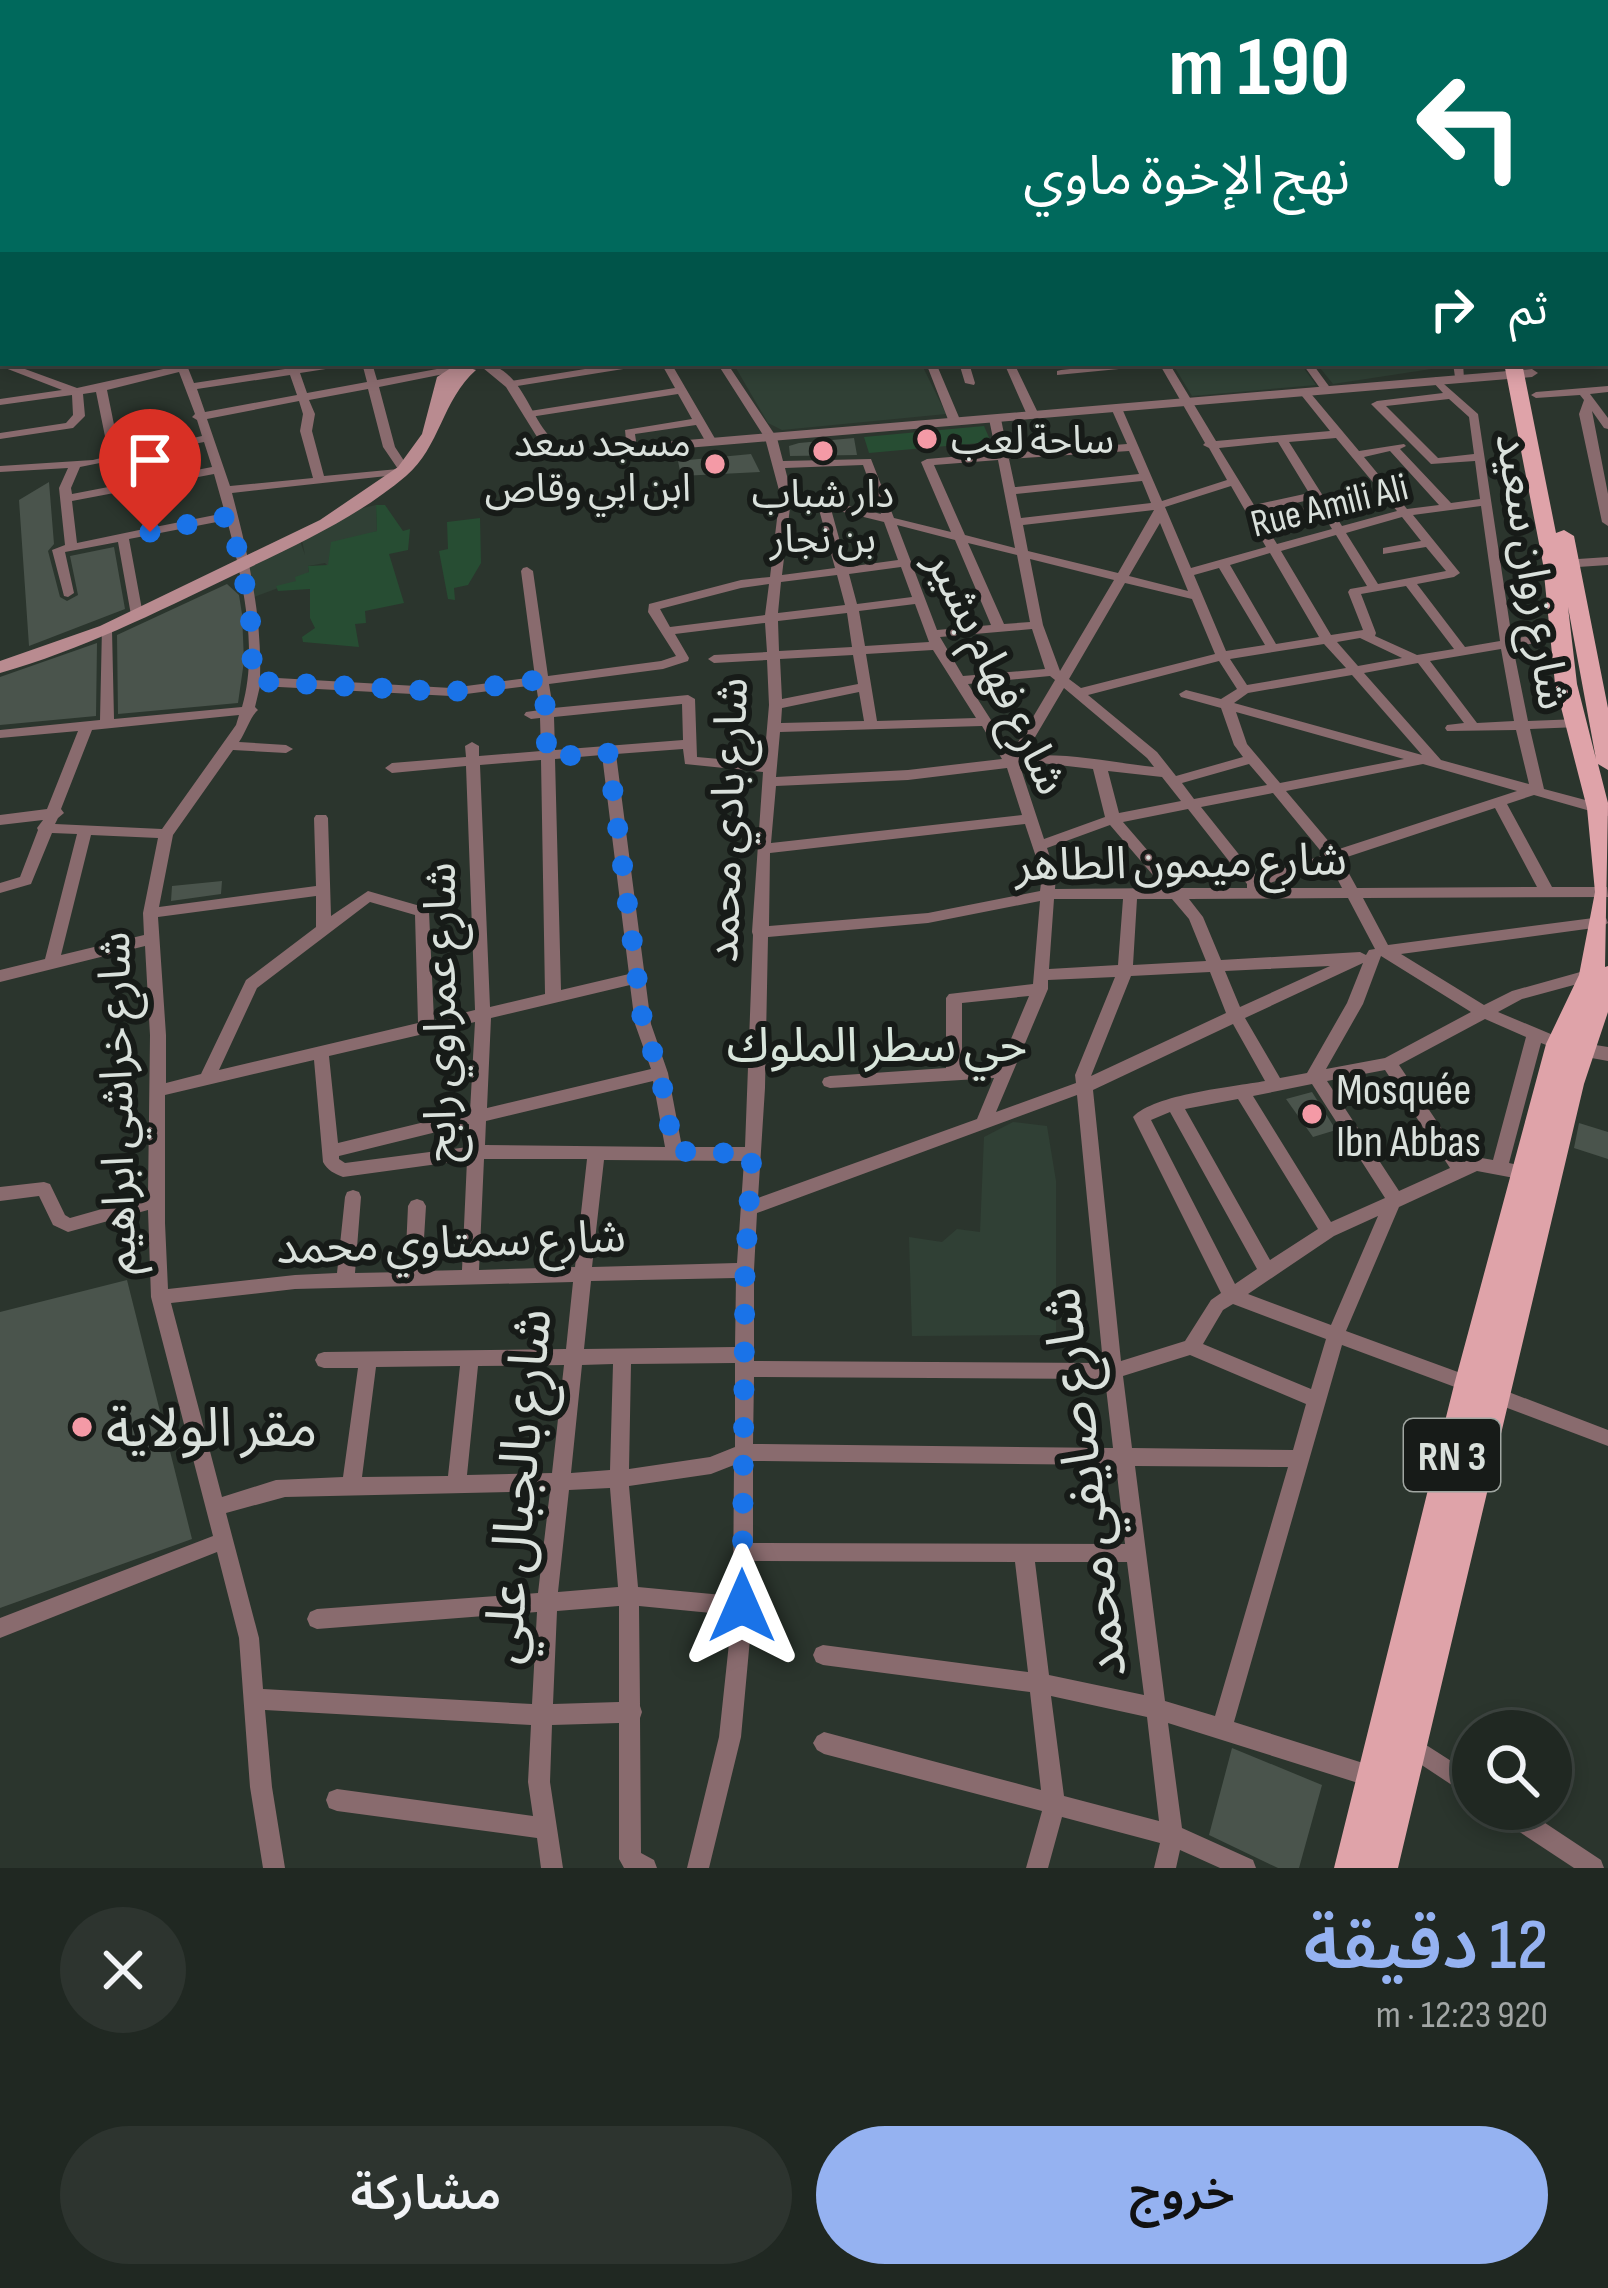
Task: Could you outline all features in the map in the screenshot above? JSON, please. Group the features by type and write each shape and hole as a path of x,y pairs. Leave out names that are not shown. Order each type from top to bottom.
{"main road":[{"path":"0,667 106,630 326,524 403,471 430,434 445,376 466,366"},
{"name":"RN 3","path":"1522,368 1536,395 1561,564 1557,635 1608,764"},
{"name":"RN 3","path":"1483,1390 1513,1169 1599,975 1607,892 1595,729 1522,368"},
{"name":"RN 3","path":"1380,1868 1396,1740 1571,1046"},
{"name":"RN 3","path":"1352,1868 1374,1777 1396,1740"}],"street":[{"path":"5,366 76,392"},
{"path":"0,402 100,388 183,366"},
{"name":"شارع خراشي ابراهيم","path":"183,366 226,490 244,565 254,638 253,681 250,710 232,746 166,834 149,913 158,1091 160,1297 249,1637 260,1787 274,1868"},
{"path":"190,387 318,366"},
{"path":"226,490 403,471 389,447 368,366"},
{"path":"198,417 466,366 511,383 608,366"},
{"path":"561,366 566,376"},
{"path":"668,366 711,442"},
{"name":"شارع بادي محمد","path":"698,1868 730,1737 742,1606 745,1270 763,849 776,705 771,616 786,494 771,438 724,366"},
{"path":"932,366 955,422"},
{"path":"965,366 970,383"},
{"path":"1010,366 1033,415"},
{"path":"1061,373 1131,366"},
{"path":"1163,366 1326,638 1430,760"},
{"path":"1309,366 1326,389"},
{"path":"511,383 547,442 559,452 1183,403 1436,380 1459,370 1522,368"},
{"path":"294,371 320,478"},
{"name":"شارع زوان سعيد","path":"1436,380 1473,412 1519,722 1537,788"},
{"path":"100,388 116,458"},
{"path":"1536,395 1586,396 1608,389"},
{"path":"530,414 682,390"},
{"path":"0,436 74,424 80,416 76,392"},
{"path":"1303,392 1455,572 1353,595 1366,633"},
{"path":"1451,395 1377,404 1437,463 1479,457"},
{"path":"1586,396 1608,426"},
{"path":"1586,396 1608,523"},
{"path":"1117,407 1222,656 1244,690"},
{"path":"995,419 1018,549 1037,625 1058,676 1082,692 1170,777 1254,888 1332,855 1537,788"},
{"path":"631,448 629,432 699,421"},
{"path":"1209,445 1338,434"},
{"path":"1281,438 1374,587"},
{"path":"0,469 75,465 207,439"},
{"path":"1356,454 1415,444"},
{"path":"999,628 927,462 1132,447"},
{"path":"1393,448 1449,508"},
{"name":"شارع فهام بشير","path":"777,465 866,459 935,640 983,722 1016,763 1042,845 1049,894 1041,982 983,1123"},
{"path":"70,546 65,482 75,465"},
{"path":"65,499 218,470"},
{"path":"1011,490 1145,476"},
{"path":"1015,522 1159,509 1232,482"},
{"path":"786,494 958,533 1198,597"},
{"path":"144,495 150,532"},
{"path":"1250,510 1316,495"},
{"path":"823,502 852,607 871,726"},
{"name":"Rue Amili Ali","path":"1189,572 1404,513 1485,502"},
{"path":"1271,505 1292,513 1325,509"},
{"path":"1016,763 1058,676 1159,509"},
{"path":"68,593 56,552 230,516"},
{"path":"123,537 137,615"},
{"path":"1388,551 1431,543"},
{"path":"969,558 1018,549"},
{"path":"1222,562 1272,647"},
{"path":"1561,564 1607,562"},
{"path":"253,681 451,692 683,658 672,630 653,614 653,607 773,579 903,563"},
{"path":"527,571 544,679 539,714 547,757 554,996"},
{"path":"1409,582 1461,650"},
{"path":"672,630 920,599"},
{"path":"714,659 858,653 1037,625"},
{"path":"106,630 107,722"},
{"path":"1082,692 1222,656 1366,633 1418,659 1472,725"},
{"path":"1226,702 1244,690 1557,635"},
{"path":"958,682 1058,676"},
{"path":"776,705 862,687"},
{"path":"1186,694 1537,788 1604,818"},
{"path":"539,714 686,699 690,761 770,775 1016,763 1099,764 1170,777 1251,759"},
{"path":"1226,702 1229,721 1251,759 1332,855 1352,893 1373,954 1355,1004 1314,1075"},
{"path":"0,734 250,710"},
{"path":"773,728 983,722"},
{"path":"1452,728 1519,722 1595,729"},
{"path":"0,888 26,880 88,725"},
{"path":"392,768 472,754 547,757 687,744"},
{"path":"232,746 286,748"},
{"path":"608,753 643,1024 660,1073 674,1151"},
{"name":"شارع عمراوي رابح","path":"470,1277 483,1015 472,754"},
{"path":"1042,845 1113,819 1430,760"},
{"path":"1099,764 1113,819 1196,917 1219,965 1234,1013 1275,1083"},
{"path":"1498,800 1545,888"},
{"path":"0,820 56,814"},
{"path":"321,818 324,929"},
{"path":"763,849 1031,819"},
{"path":"44,828 166,834"},
{"path":"52,961 86,831"},
{"name":"شارع ميمون الطاهر","path":"759,932 928,918 1049,894 1130,897 1254,888 1352,893 1545,888 1607,892"},
{"path":"149,913 323,890"},
{"path":"207,1078 251,984 368,896 422,911 426,1027"},
{"path":"1085,1086 1084,1066 1125,971 1130,897"},
{"path":"954,1072 954,998 1125,971 1373,954 1601,922"},
{"path":"0,976 150,940"},
{"path":"1373,954 1484,1012 1571,1046"},
{"path":"748,1210 1085,1086 1234,1013 1373,954"},
{"path":"1599,975 1517,995 1389,1063 1145,1112 1142,1124 1232,1296 1608,1438"},
{"path":"158,1091 636,978"},
{"path":"321,1051 330,1151 334,1166 343,1170 478,1152 752,1154"},
{"path":"1389,1063 1460,1170"},
{"path":"830,1082 1002,1071"},
{"path":"330,1151 660,1073"},
{"path":"1314,1075 1394,1198"},
{"name":"شارع صايفي محمد","path":"1085,1086 1113,1371 1172,1835 1165,1868"},
{"path":"1243,1091 1328,1232"},
{"path":"1174,1105 1268,1272"},
{"name":"شارع بالجبال علي","path":"552,1868 543,1828 547,1605 596,1152"},
{"path":"1190,1347 1207,1314 1328,1232 1479,1163 1513,1169"},
{"path":"0,1194 44,1189 59,1220 68,1226 156,1201"},
{"path":"345,1282 352,1197"},
{"path":"1222,1727 1336,1334 1394,1198"},
{"path":"413,1280 417,1206"},
{"name":"شارع سمتاوي محمد","path":"160,1297 345,1282 745,1270"},
{"path":"323,1360 469,1363 622,1358 1113,1371 1190,1347 1316,1400"},
{"path":"622,1358 619,1477 629,1596 630,1859 646,1868"},
{"path":"351,1487 368,1361"},
{"path":"457,1484 469,1363"},
{"path":"214,1508 281,1488 619,1477 720,1465 743,1452 1298,1459"},
{"path":"0,1628 225,1540"},
{"path":"742,1552 1135,1553"},
{"path":"1024,1555 1054,1805 1037,1868"},
{"path":"316,1619 629,1596 742,1606"},
{"path":"824,1654 1036,1683 1155,1708 1374,1777"},
{"path":"255,1699 543,1714 632,1712"},
{"path":"1396,1740 1452,1775"},
{"path":"824,1743 1172,1835 1245,1868"},
{"path":"337,1800 543,1828"},
{"path":"1536,1830 1593,1868"}],"shaded area":[{"path":"735,366 922,366 946,414 782,430 768,423"},
{"path":"1174,366 1302,366 1316,385 1192,396"},
{"path":"1318,366 1451,366 1333,384"},
{"path":"376,505 377,531 333,546 329,567 325,563 308,566 309,572 297,581 251,598 247,568 300,541 305,555 302,540 354,510"},
{"path":"1013,1122 1047,1126 1056,1181 1056,1335 912,1336 909,1237 942,1242 957,1229 980,1232 984,1137"}],"green space":[{"name":"ساحة لعب","path":"984,426 991,442 869,453 864,437"},
{"path":"376,505 385,505 403,531 410,529 408,550 389,554 404,603 365,611 366,623 355,624 359,647 303,642 302,637 315,628 310,618 310,589 278,591 276,586 296,581 295,577 309,572 308,566 328,565 331,542 377,531"},
{"path":"480,518 481,563 468,585 454,588 455,600 448,599 439,551 448,549 447,522"}],"building":[{"name":"دار شباب بن نجار","path":"854,438 857,455 790,456 789,446 799,443"},
{"name":"مسجد سعد ابن ابي وقاص","path":"751,454 760,472 681,476 678,461"},
{"path":"49,482 54,544 48,551 60,597 67,601 78,595 70,556 114,547 125,609 29,646 19,500"},
{"path":"227,584 239,595 242,614 244,661 238,703 118,714 117,635"},
{"path":"97,643 96,716 0,725 0,677"},
{"path":"222,881 221,894 171,901 172,886"},
{"name":"Mosquée Ibn Abbas","path":"1312,1092 1336,1130 1313,1137 1286,1099"},
{"path":"1579,1123 1608,1132 1608,1159 1574,1148"},
{"name":"مقر الولاية","path":"127,1280 192,1539 0,1608 0,1312"},
{"path":"1232,1748 1322,1785 1299,1868 1278,1868 1209,1835"}],"place":[{"name":"ساحة لعب","path":"927,439"},
{"name":"دار شباب بن نجار","path":"823,451"},
{"name":"مسجد سعد ابن ابي وقاص","path":"715,464"},
{"name":"Mosquée Ibn Abbas","path":"1312,1114"},
{"name":"مقر الولاية","path":"82,1427"}],"district":[{"name":"حي سطر الملوك","path":"877,1044"}],"route":[{"path":"150,532 230,516 250,608 253,681 451,692 544,679 547,757 608,753 643,1024 660,1073 674,1151 752,1154 743,1355 742,1606"}]}
